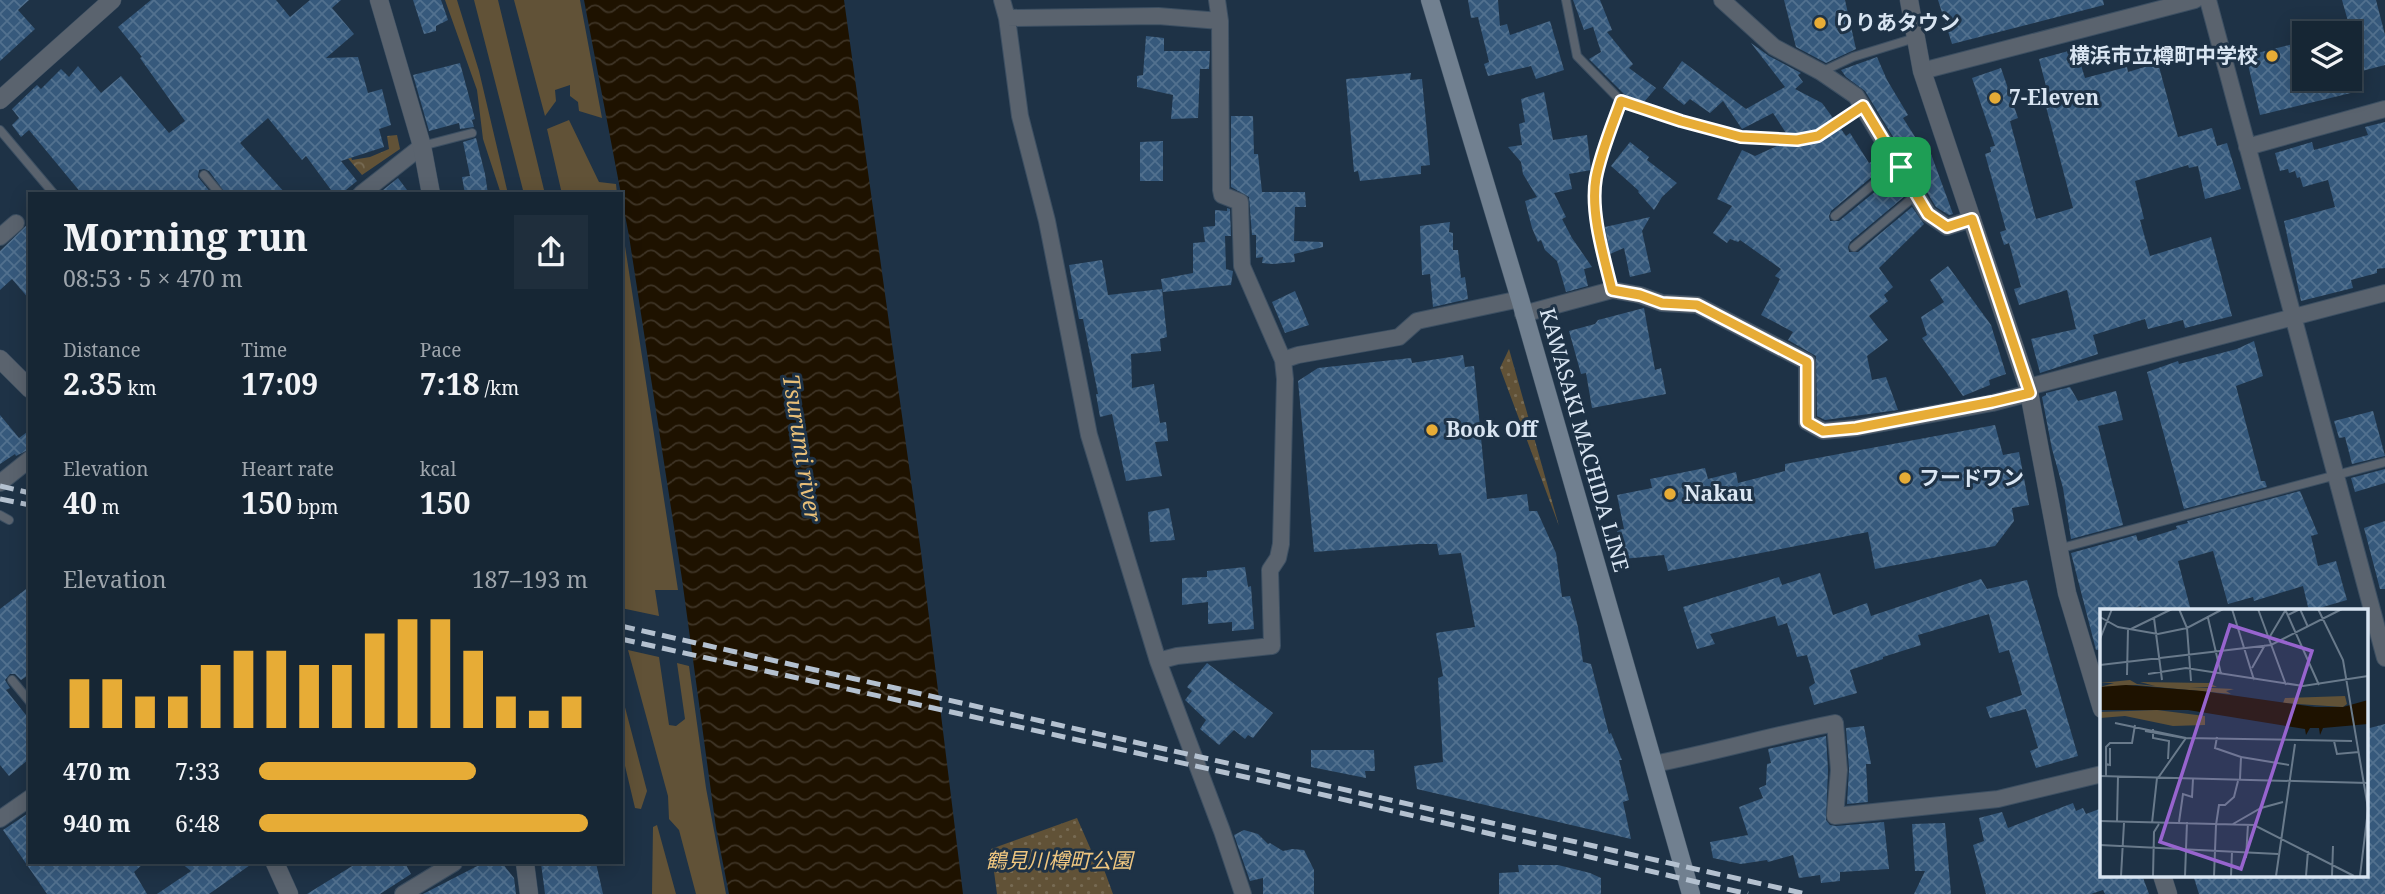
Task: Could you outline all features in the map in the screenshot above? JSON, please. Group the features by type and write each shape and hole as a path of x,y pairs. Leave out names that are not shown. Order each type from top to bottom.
{"main road":[{"name":"KAWASAKI MACHIDA LINE","path":"1430,0 1691,894"}],"street":[{"path":"0,100 112,0"},
{"path":"379,0 422,146 431,192"},
{"path":"1002,0 1007,18 1020,116 1047,221 1088,435 1158,661 1243,894"},
{"path":"1158,661 1177,656 1272,646 1270,570 1278,558 1281,544 1283,360 1242,266 1240,202 1222,195 1221,190 1220,21 1217,0"},
{"path":"1722,0 1774,47 1821,72 1856,96 1928,214 1947,227 1972,219"},
{"path":"1909,0 1922,71 2029,390 2067,593 2097,684"},
{"path":"1922,71 2195,0"},
{"path":"2208,0 2374,608 2385,658"},
{"path":"1007,18 1158,16 1220,21"},
{"path":"2248,147 2385,109"},
{"path":"364,192 422,146"},
{"path":"0,237 16,223"},
{"path":"1283,360 1399,337 1417,321 1521,307 1612,290 1640,295 1662,303 1697,305 1807,362 1807,422 1823,431 1856,428 1992,402 2385,293"},
{"path":"0,359 28,387"},
{"path":"0,483 7,470 28,460"},
{"path":"1654,764 1835,723 1839,770 1835,816 1998,799 2100,775"},
{"path":"3,812 28,798"},
{"path":"275,864 289,894"},
{"path":"403,894 452,864"},
{"path":"525,864 529,894"},
{"path":"2162,876 2168,894"}],"lane":[{"path":"1566,0 1577,56 1621,101 1741,137 1797,140 1818,136 1863,106"},
{"path":"1821,72 1853,57 1915,38"},
{"path":"1612,290 1600,239 1596,181 1621,101"},
{"path":"0,130 52,192"},
{"path":"422,146 472,133"},
{"path":"1835,216 1899,163"},
{"path":"204,175 218,192"},
{"path":"1854,247 1916,195"},
{"path":"2059,549 2385,462"},
{"path":"0,515 9,520"},
{"path":"12,680 28,700"}],"green space":[{"path":"445,0 457,0 479,71 508,192 500,192 483,139 477,90"},
{"path":"474,0 498,0 545,192 523,192"},
{"path":"514,0 580,0 602,118 579,111 578,102 570,96 570,85 555,90 556,101 545,116"},
{"path":"569,120 599,182 616,184 617,192 562,192 547,129"},
{"path":"397,135 400,149 362,175 341,150 348,147 352,160 370,157 389,149 387,136"},
{"path":"623,233 678,590 655,590 659,616 623,608"},
{"path":"1509,349 1559,526 1500,368"},
{"path":"628,650 659,657 669,725 676,726 685,719 677,663 689,666 706,788 726,894 696,894 679,830 669,819 668,796"},
{"path":"623,700 647,791 641,809 635,808 623,757"},
{"name":"鶴見川樽町公園","path":"1077,818 1095,859 1102,864 1113,894 997,894 991,849"},
{"path":"657,825 676,894 652,894 653,827"}],"water":[{"name":"Tsurumi river","path":"584,0 844,0 921,552 963,894 729,894 716,828 682,579 623,192 621,192"}],"building":[{"path":"0,0 29,0 18,10 35,29 0,61"},
{"path":"151,0 276,0 290,17 310,0 341,0 332,8 354,34 326,58 358,57 368,93 382,89 391,125 379,129 384,147 341,161 357,181 343,192 333,192 306,156 302,160 268,118 240,143 284,192 225,192 209,171 204,169 199,170 198,177 210,192 80,192 29,130 21,137 12,125 19,118 12,109 37,85 41,89 61,69 69,77 78,66 101,93 121,76 169,133 185,121 140,58 142,57 118,27"},
{"path":"413,0 441,0 448,20 436,26 436,31 424,34"},
{"path":"1468,0 1498,0 1500,26 1507,24 1510,35 1550,21 1564,70 1536,79 1531,66 1488,76 1484,64 1489,62 1478,17 1471,18"},
{"path":"1573,0 1600,0 1612,30 1607,32 1633,64 1629,68 1656,88 1644,102 1625,95 1589,59 1601,52 1593,27 1584,30"},
{"name":"りりあタウン","path":"1784,0 1845,0 1856,49 1826,63 1796,47"},
{"path":"1938,0 2103,0 2104,5 1952,44"},
{"path":"2342,0 2376,0 2385,35 2385,65 2362,71 2362,21 2348,21"},
{"path":"1146,36 1164,38 1164,51 1210,51 1209,69 1200,69 1198,118 1171,119 1173,95 1137,87 1137,76 1143,75"},
{"path":"1751,43 1801,73 1798,75 1803,82 1795,89 1822,103 1833,118 1815,130 1786,133 1773,113 1742,129 1723,101 1710,113 1690,99 1684,105 1663,88 1682,61 1746,109 1785,87"},
{"path":"2292,44 2292,91 2351,93 2260,115 2246,56"},
{"path":"2076,49 2085,78 2127,67 2128,72 2158,63 2178,137 2212,128 2217,146 2227,143 2241,189 2205,199 2198,166 2189,168 2188,165 2135,181 2144,219 2140,220 2150,256 2211,237 2232,316 2185,328 2183,320 2148,329 2145,319 2093,335 2098,354 2040,373 2031,339 2076,329 2067,290 2019,305 2014,289 2021,287 2009,243 2004,245 2000,232 2006,230 1985,154 1991,152 1990,147 1995,146 1972,78 2001,68 2018,118 2010,121 2036,219 2073,208 2041,88 2046,86 2039,59"},
{"path":"1877,57 1908,115 1903,118 1917,140 1922,138 1928,155 1931,154 1953,214 1949,215 1936,207 1865,91 1841,70"},
{"path":"460,63 475,119 472,120 474,127 460,129 459,123 429,131 413,75"},
{"path":"1411,73 1410,80 1422,79 1430,165 1421,166 1421,174 1360,181 1358,171 1354,172 1346,79"},
{"path":"1544,92 1553,140 1587,135 1591,170 1569,174 1572,189 1554,193 1566,217 1562,219 1592,267 1584,269 1588,286 1566,292 1557,261 1545,250 1541,240 1538,242 1532,228 1525,201 1537,197 1523,174 1521,162 1508,147 1522,145 1519,124 1525,122 1521,99"},
{"path":"1231,116 1253,116 1254,154 1258,154 1262,192 1305,192 1306,207 1295,207 1294,241 1323,242 1323,247 1294,254 1295,262 1262,263 1263,257 1256,258 1256,235 1252,235 1249,197 1231,187"},
{"path":"2385,122 2385,268 2351,280 2353,288 2301,301 2284,221 2335,207 2328,180 2303,187 2295,171 2280,171 2275,153 2312,142 2314,150 2368,135 2365,127"},
{"path":"1841,129 1846,136 1850,133 1869,163 1881,157 1886,165 1831,211 1830,221 1839,221 1893,177 1905,196 1850,242 1849,252 1858,252 1912,207 1924,224 1879,268 1893,287 1884,295 1888,301 1869,316 1888,340 1867,356 1872,380 1886,377 1898,410 1825,420 1817,416 1816,356 1788,340 1793,332 1761,315 1780,279 1775,276 1781,269 1740,240 1738,242 1730,239 1727,243 1713,233 1732,206 1717,199 1742,150 1755,156 1777,146 1819,142"},
{"path":"476,138 488,192 465,192 462,177 470,176 463,142"},
{"path":"1163,141 1163,181 1140,181 1140,142"},
{"path":"1630,142 1649,157 1647,160 1677,183 1662,197 1654,210 1639,191 1611,166"},
{"path":"398,178 408,192 380,192"},
{"path":"1227,208 1230,209 1231,236 1225,236 1226,269 1233,271 1231,285 1163,292 1161,279 1193,273 1193,243 1205,242 1203,227 1215,226 1215,210 1227,211"},
{"path":"1650,217 1642,231 1651,272 1630,277 1624,248 1610,254 1605,227"},
{"path":"1450,222 1453,250 1458,250 1461,278 1465,277 1468,299 1433,307 1430,274 1422,275 1420,226"},
{"path":"28,224 28,298 12,279 0,290 0,251"},
{"path":"1102,260 1108,295 1162,289 1167,337 1160,339 1161,351 1131,354 1132,388 1154,384 1160,423 1166,422 1168,441 1155,442 1162,476 1126,481 1112,414 1100,417 1083,319 1079,319 1069,265"},
{"path":"1948,266 1991,325 2006,374 1989,380 1990,385 1963,396 1922,338 1927,335 1921,317 1944,302 1930,280"},
{"path":"1295,291 1309,325 1285,333 1272,302"},
{"path":"1644,308 1655,370 1661,368 1666,394 1592,408 1586,373 1581,374 1569,331"},
{"path":"2254,341 2263,376 2236,386 2261,481 2265,481 2267,487 2184,509 2147,372 2178,361 2179,364 2237,349"},
{"path":"1463,355 1465,367 1474,366 1487,499 1527,494 1529,511 1537,511 1556,553 1562,597 1570,596 1583,662 1591,664 1609,734 1611,733 1622,760 1619,760 1629,800 1623,802 1631,839 1417,789 1414,766 1443,762 1438,678 1443,676 1436,633 1475,627 1461,553 1439,555 1437,544 1314,552 1298,381 1318,368 1411,358 1412,363"},
{"path":"2070,387 2078,401 2116,391 2123,420 2098,426 2123,525 2071,539 2063,488 2042,397 2046,393"},
{"path":"2373,411 2385,456 2352,464 2345,437 2339,438 2334,421"},
{"path":"0,415 19,438 28,431 28,450 16,456 15,454 0,464"},
{"path":"1995,425 2003,455 2019,452 2029,505 2012,508 2014,521 1995,546 1875,569 1868,532 1668,571 1664,555 1623,559 1617,530 1624,529 1617,495 1652,488 1650,479 1705,468 1708,479 1736,472 1738,483 1785,471 1785,464"},
{"path":"2385,469 2385,483 2355,492 2351,478"},
{"path":"2300,491 2318,534 2311,536 2318,566 2336,561 2347,600 2309,609 2303,586 2254,601 2253,597 2228,604 2213,551 2178,561 2190,609 2142,609 2141,606 2130,609 2100,609 2100,649 2096,650 2071,553 2136,535 2138,541 2177,529 2176,526 2188,523 2187,521"},
{"path":"1169,508 1175,540 1150,542 1148,512"},
{"path":"2385,521 2385,589 2380,589 2364,528"},
{"path":"1245,567 1248,587 1251,586 1254,629 1232,631 1232,622 1208,624 1208,602 1182,605 1182,578 1207,577 1207,571"},
{"path":"1820,573 1833,615 1867,603 1871,616 1981,579 1987,589 2027,580 2078,756 2036,768 2030,751 2038,748 2026,709 1990,718 1986,707 2022,695 2009,650 1999,653 1989,614 1918,635 1921,645 1850,670 1857,693 1814,705 1809,687 1815,683 1807,655 1797,657 1787,623 1778,626 1775,616 1710,634 1715,644 1697,649 1683,607 1779,577 1782,585"},
{"path":"28,588 28,675 21,680 15,674 10,674 5,680 10,688 6,690 28,718 28,760 9,776 0,765 0,609"},
{"path":"1207,663 1273,713 1253,738 1248,735 1245,739 1234,730 1219,745 1200,729 1206,720 1185,700 1192,691 1187,687"},
{"path":"2385,724 2385,894 2199,894 2193,876 2368,876 2368,728"},
{"path":"1864,726 1871,764 1866,764 1868,802 1847,804 1849,769 1846,728"},
{"path":"1826,736 1826,820 1830,825 1836,826 1884,822 1889,869 1840,872 1840,881 1821,883 1820,875 1799,878 1793,855 1768,862 1741,864 1713,858 1710,842 1748,835 1739,807 1763,798 1759,788 1766,785 1767,764 1771,763 1768,749"},
{"path":"1311,750 1374,750 1375,771 1365,771 1366,778 1311,767"},
{"path":"2073,803 2076,811 2083,808 2086,814 2100,809 2100,876 2142,876 2149,894 2105,894 2103,890 2091,894 1986,894 1973,845 1984,841 1979,818 2002,812 2008,828"},
{"path":"28,813 28,864 143,864 134,872 147,894 47,894 3,830"},
{"path":"1945,823 1951,894 1914,894 1925,871 1915,871 1912,824"},
{"path":"1244,830 1258,834 1268,844 1283,851 1304,850 1314,870 1314,894 1263,894 1263,878 1250,881 1234,835"},
{"path":"182,864 252,864 209,894 157,894 191,871"},
{"path":"355,864 406,864 411,874 380,894 307,894"},
{"path":"481,864 503,864 514,878 516,894 423,894"},
{"path":"541,864 596,864 603,894 545,894"},
{"path":"1518,865 1558,865 1590,873 1601,878 1601,894 1499,894 1499,873 1519,872"}],"railway":[{"path":"0,486 28,493"},
{"path":"0,499 28,505"},
{"path":"623,626 1806,894"},
{"path":"623,639 1277,784 1748,894"}],"place":[{"name":"りりあタウン","path":"1820,23"},
{"name":"横浜市立樽町中学校","path":"2272,56"},
{"name":"7-Eleven","path":"1995,98"},
{"name":"Book Off","path":"1432,430"},
{"name":"フードワン","path":"1905,478"},
{"name":"Nakau","path":"1670,494"}],"route":[{"path":"1621,101 1741,137 1797,140 1818,136 1863,106 1901,167 1928,214 1947,227 1972,219 2030,393 1856,428 1823,431 1807,422 1807,362 1697,305 1662,303 1640,295 1612,290 1600,239 1596,181 1621,101"}]}
